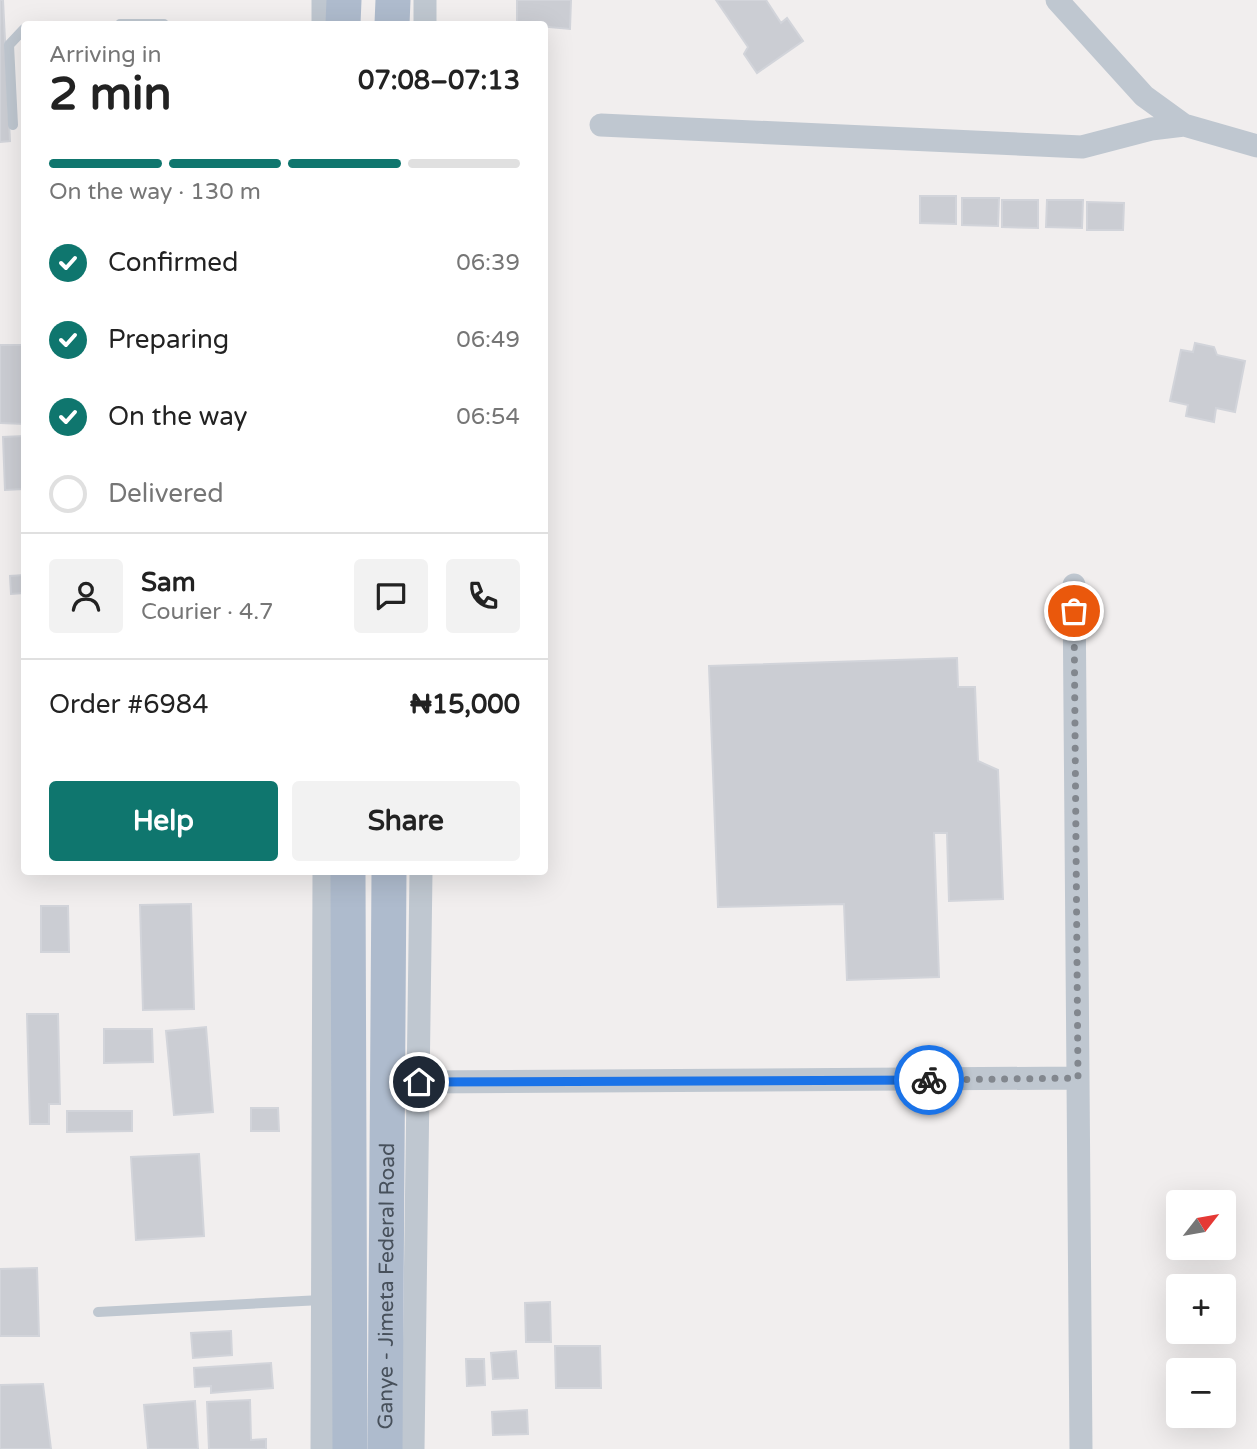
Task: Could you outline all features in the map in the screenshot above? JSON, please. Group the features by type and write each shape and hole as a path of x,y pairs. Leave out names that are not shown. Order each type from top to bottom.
{"main road":[{"path":"344,0 344,21"},
{"path":"392,21 393,0"},
{"name":"Ganye - Jimeta Federal Road","path":"348,875 350,1449"},
{"name":"Ganye - Jimeta Federal Road","path":"385,1449 389,875"}],"street":[{"path":"323,0 323,21"},
{"path":"425,0 425,21"},
{"path":"1058,0 1144,96 1184,125 1257,146"},
{"path":"601,125 1082,147 1184,125"},
{"path":"1074,585 1081,1449"},
{"path":"322,1449 324,875"},
{"path":"413,1449 421,875"},
{"path":"419,1082 1078,1078"}],"lane":[{"path":"13,125 9,45 21,32"},
{"path":"98,1312 321,1300"}],"building":[{"path":"0,0 3,0 10,141 0,142"},
{"path":"517,0 571,0 570,29 548,27 548,21 517,21"},
{"path":"716,0 766,0 781,23 787,18 803,41 757,73 744,54 748,47"},
{"path":"920,196 956,196 956,224 920,223"},
{"path":"962,198 999,198 998,226 962,225"},
{"path":"1002,200 1038,200 1038,228 1002,227"},
{"path":"1047,200 1083,200 1082,228 1046,227"},
{"path":"1087,202 1124,203 1123,230 1087,230"},
{"path":"1195,343 1214,347 1217,355 1245,361 1235,412 1216,408 1214,422 1186,416 1188,405 1170,401 1181,350 1193,352"},
{"path":"0,345 21,345 21,424 0,423"},
{"path":"21,436 21,489 5,490 3,437"},
{"path":"21,575 21,593 11,594 10,576"},
{"path":"957,658 958,687 975,687 978,761 998,770 1003,899 949,901 947,833 934,833 939,977 847,980 844,904 718,907 709,666"},
{"path":"191,904 194,1009 143,1010 140,905"},
{"path":"41,906 68,906 69,952 41,952"},
{"path":"27,1014 58,1014 60,1104 49,1104 49,1124 30,1124"},
{"path":"206,1027 213,1112 174,1115 166,1031"},
{"path":"104,1029 152,1029 153,1062 104,1063"},
{"path":"251,1108 278,1108 279,1131 251,1131"},
{"path":"67,1111 132,1111 132,1131 67,1132"},
{"path":"199,1154 204,1236 136,1240 131,1157"},
{"path":"37,1268 39,1336 0,1336 0,1269"},
{"path":"550,1302 551,1342 526,1342 525,1303"},
{"path":"231,1331 232,1355 193,1358 191,1333"},
{"path":"555,1346 600,1346 601,1388 556,1388"},
{"path":"516,1351 518,1378 493,1379 491,1353"},
{"path":"466,1359 484,1359 485,1385 467,1386"},
{"path":"271,1363 273,1388 211,1393 211,1386 195,1387 194,1368"},
{"path":"43,1384 51,1449 0,1449 0,1385"},
{"path":"250,1400 251,1440 266,1439 266,1449 209,1449 207,1402"},
{"path":"195,1401 198,1449 148,1449 144,1405"},
{"path":"527,1410 528,1434 493,1435 492,1412"}],"way so far":[{"path":"929,1080 1078,1078 1074,611"}],"route":[{"path":"419,1082 929,1080"}]}
